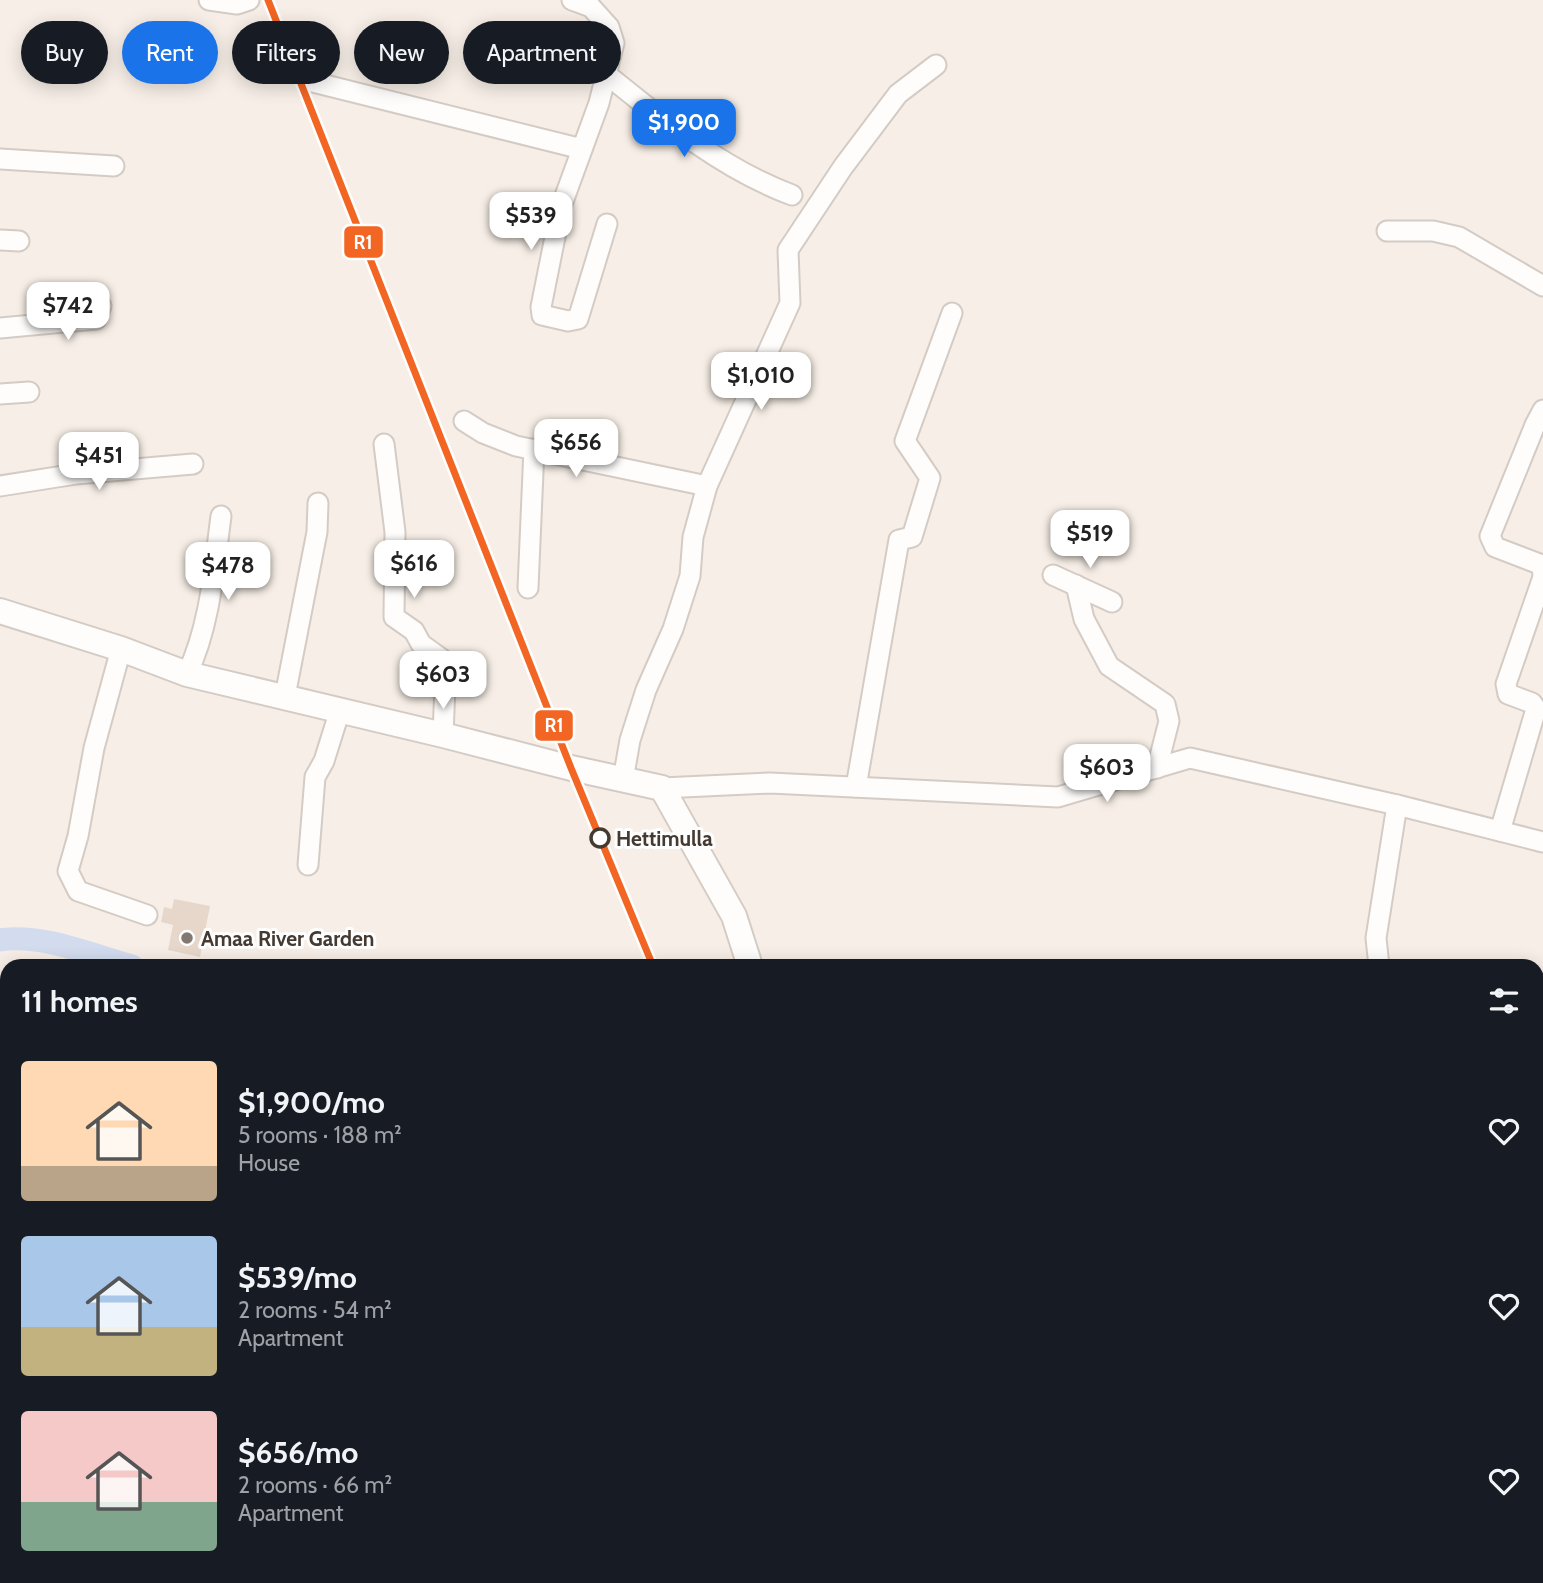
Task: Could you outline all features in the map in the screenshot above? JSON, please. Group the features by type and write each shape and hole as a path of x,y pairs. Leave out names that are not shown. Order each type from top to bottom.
{"main road":[{"path":"0,611 121,649 187,674 662,788 734,916 748,959"}],"street":[{"path":"209,0 237,4 249,0"},
{"path":"572,0 591,7 604,21"},
{"path":"623,780 630,740 646,690 673,629 690,576 694,537 707,486 789,303 788,250 843,167 898,94 936,65"},
{"path":"321,84 582,149"},
{"path":"603,84 561,207 541,307 542,315 568,321 578,318 607,224"},
{"path":"620,84 698,145 755,182 792,195"},
{"path":"0,159 114,166"},
{"path":"1387,231 1433,232 1459,237 1543,286"},
{"path":"0,328 96,319 102,306"},
{"path":"856,787 899,540 912,537 930,478 905,441 952,313"},
{"path":"0,394 29,391"},
{"path":"1500,831 1538,697 1508,694 1506,684 1543,577 1542,565 1495,547 1490,536 1543,411"},
{"path":"464,421 483,433 534,449 707,486"},
{"path":"384,444 395,532 394,617 414,631 421,644 446,662 443,734"},
{"path":"528,588 534,449"},
{"path":"0,486 76,474 193,464"},
{"path":"285,696 317,532 318,503"},
{"path":"187,674 197,653 214,569 221,516"},
{"path":"1053,575 1112,602"},
{"path":"1076,585 1084,618 1109,666 1165,704 1169,721 1157,768"},
{"path":"121,649 94,748 78,836 68,871 78,891 147,915"},
{"path":"308,865 315,776 324,761 340,710"},
{"path":"662,788 770,783 1058,797 1190,758 1397,805 1543,842"},
{"path":"1378,959 1376,938 1397,805"}],"building":[{"name":"Amaa River Garden","path":"174,899 210,906 200,957 168,950 173,925 161,922 164,907 172,909"}],"waterway":[{"path":"0,940 49,942 109,959"}],"transit line":[{"name":"R1","path":"268,0 571,768 650,959"}],"place":[{"name":"Hettimulla","path":"600,838"},
{"name":"Amaa River Garden","path":"187,938"}]}
